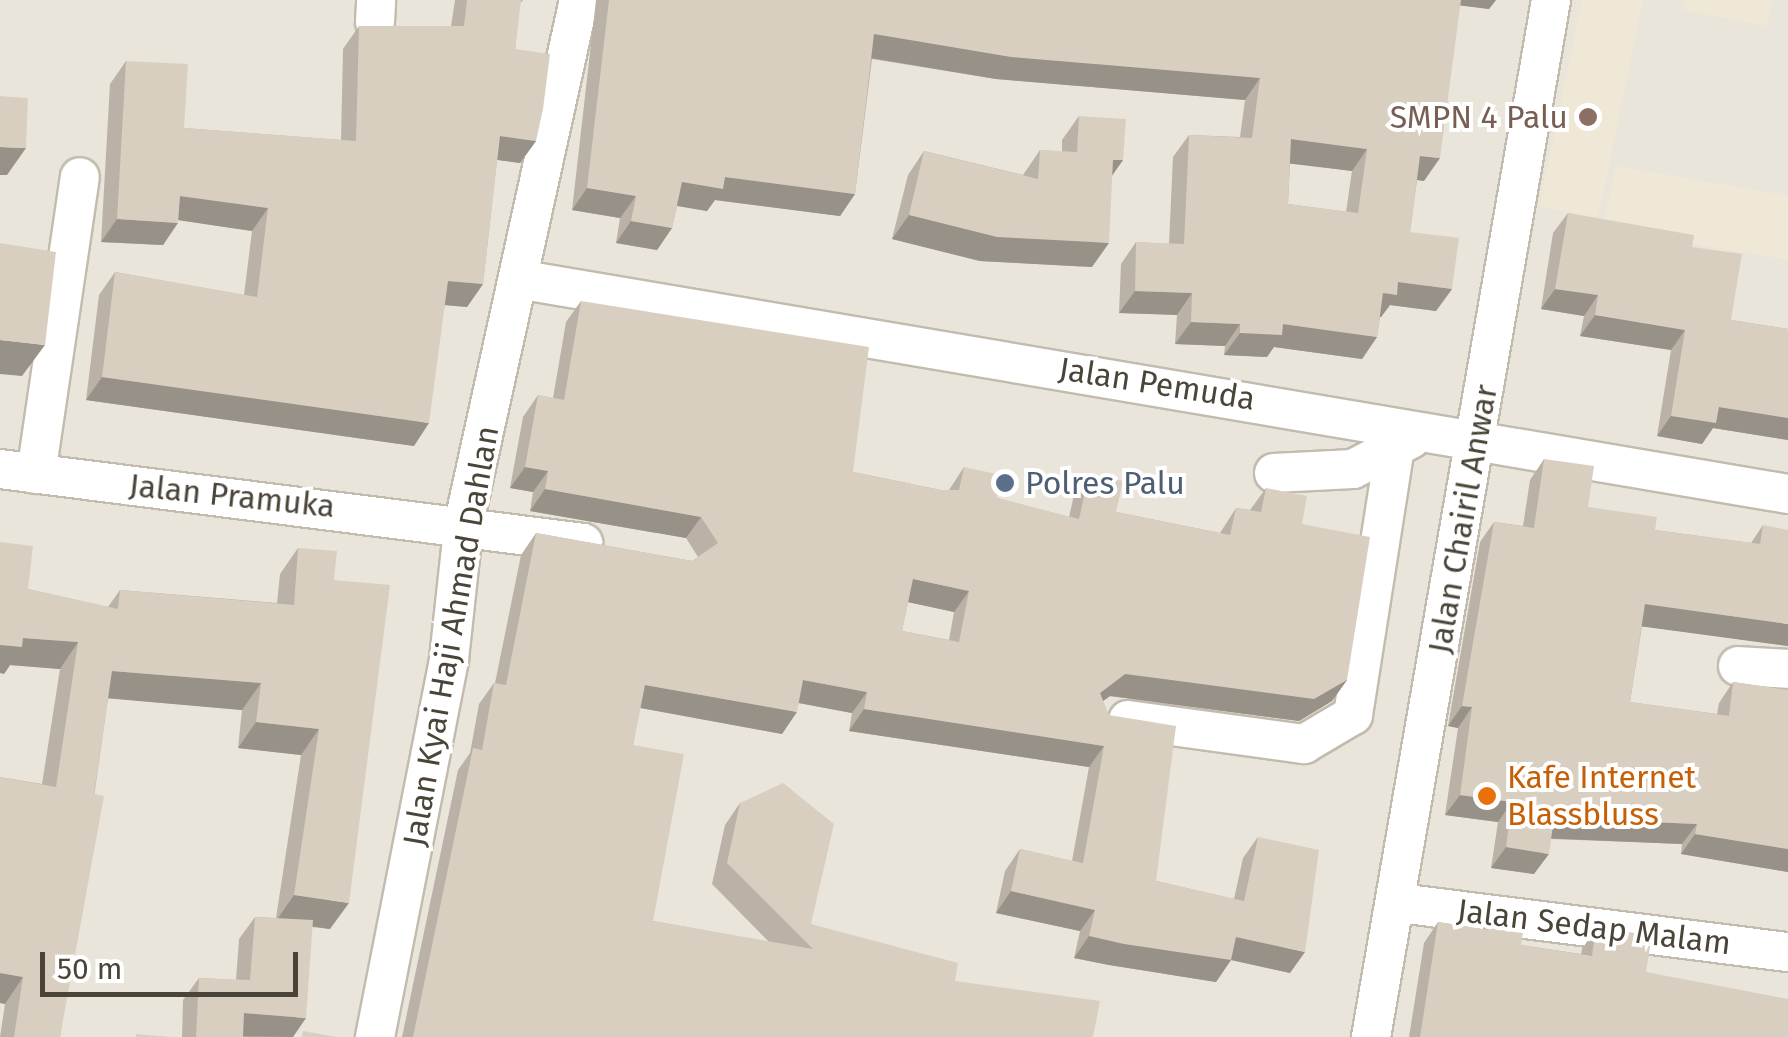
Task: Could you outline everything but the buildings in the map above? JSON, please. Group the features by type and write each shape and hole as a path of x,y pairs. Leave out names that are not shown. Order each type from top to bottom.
{"street":[{"name":"Jalan Kyai Haji Ahmad Dahlan","path":"375,1037 449,659 464,522 523,280 579,0"},
{"name":"Jalan Chairil Anwar","path":"1370,1037 1400,903 1551,0"},
{"path":"18,472 80,176"},
{"name":"Jalan Pemuda","path":"523,280 1430,429 1475,445 1788,494"},
{"path":"1274,473 1353,469 1430,429"},
{"path":"1107,718 1304,744 1354,715 1396,447"},
{"name":"Jalan Pramuka","path":"18,472 464,522 622,550"},
{"path":"1738,666 1788,669"},
{"name":"Jalan Sedap Malam","path":"1400,903 1788,952"}],"shaded area":[{"path":"0,0 1788,0 1788,1037 0,1037"},
{"name":"SMPN 4 Palu","path":"1582,0 1643,0 1598,217 1539,207"},
{"path":"1684,0 1772,0 1767,26 1682,10"},
{"name":"SMPN 4 Palu","path":"1616,166 1788,196 1788,260 1603,228"}],"place":[{"name":"SMPN 4 Palu","path":"1588,117"},
{"name":"Polres Palu","path":"1005,483"},
{"name":"Kafe Internet Blassbluss","path":"1487,796"}]}
